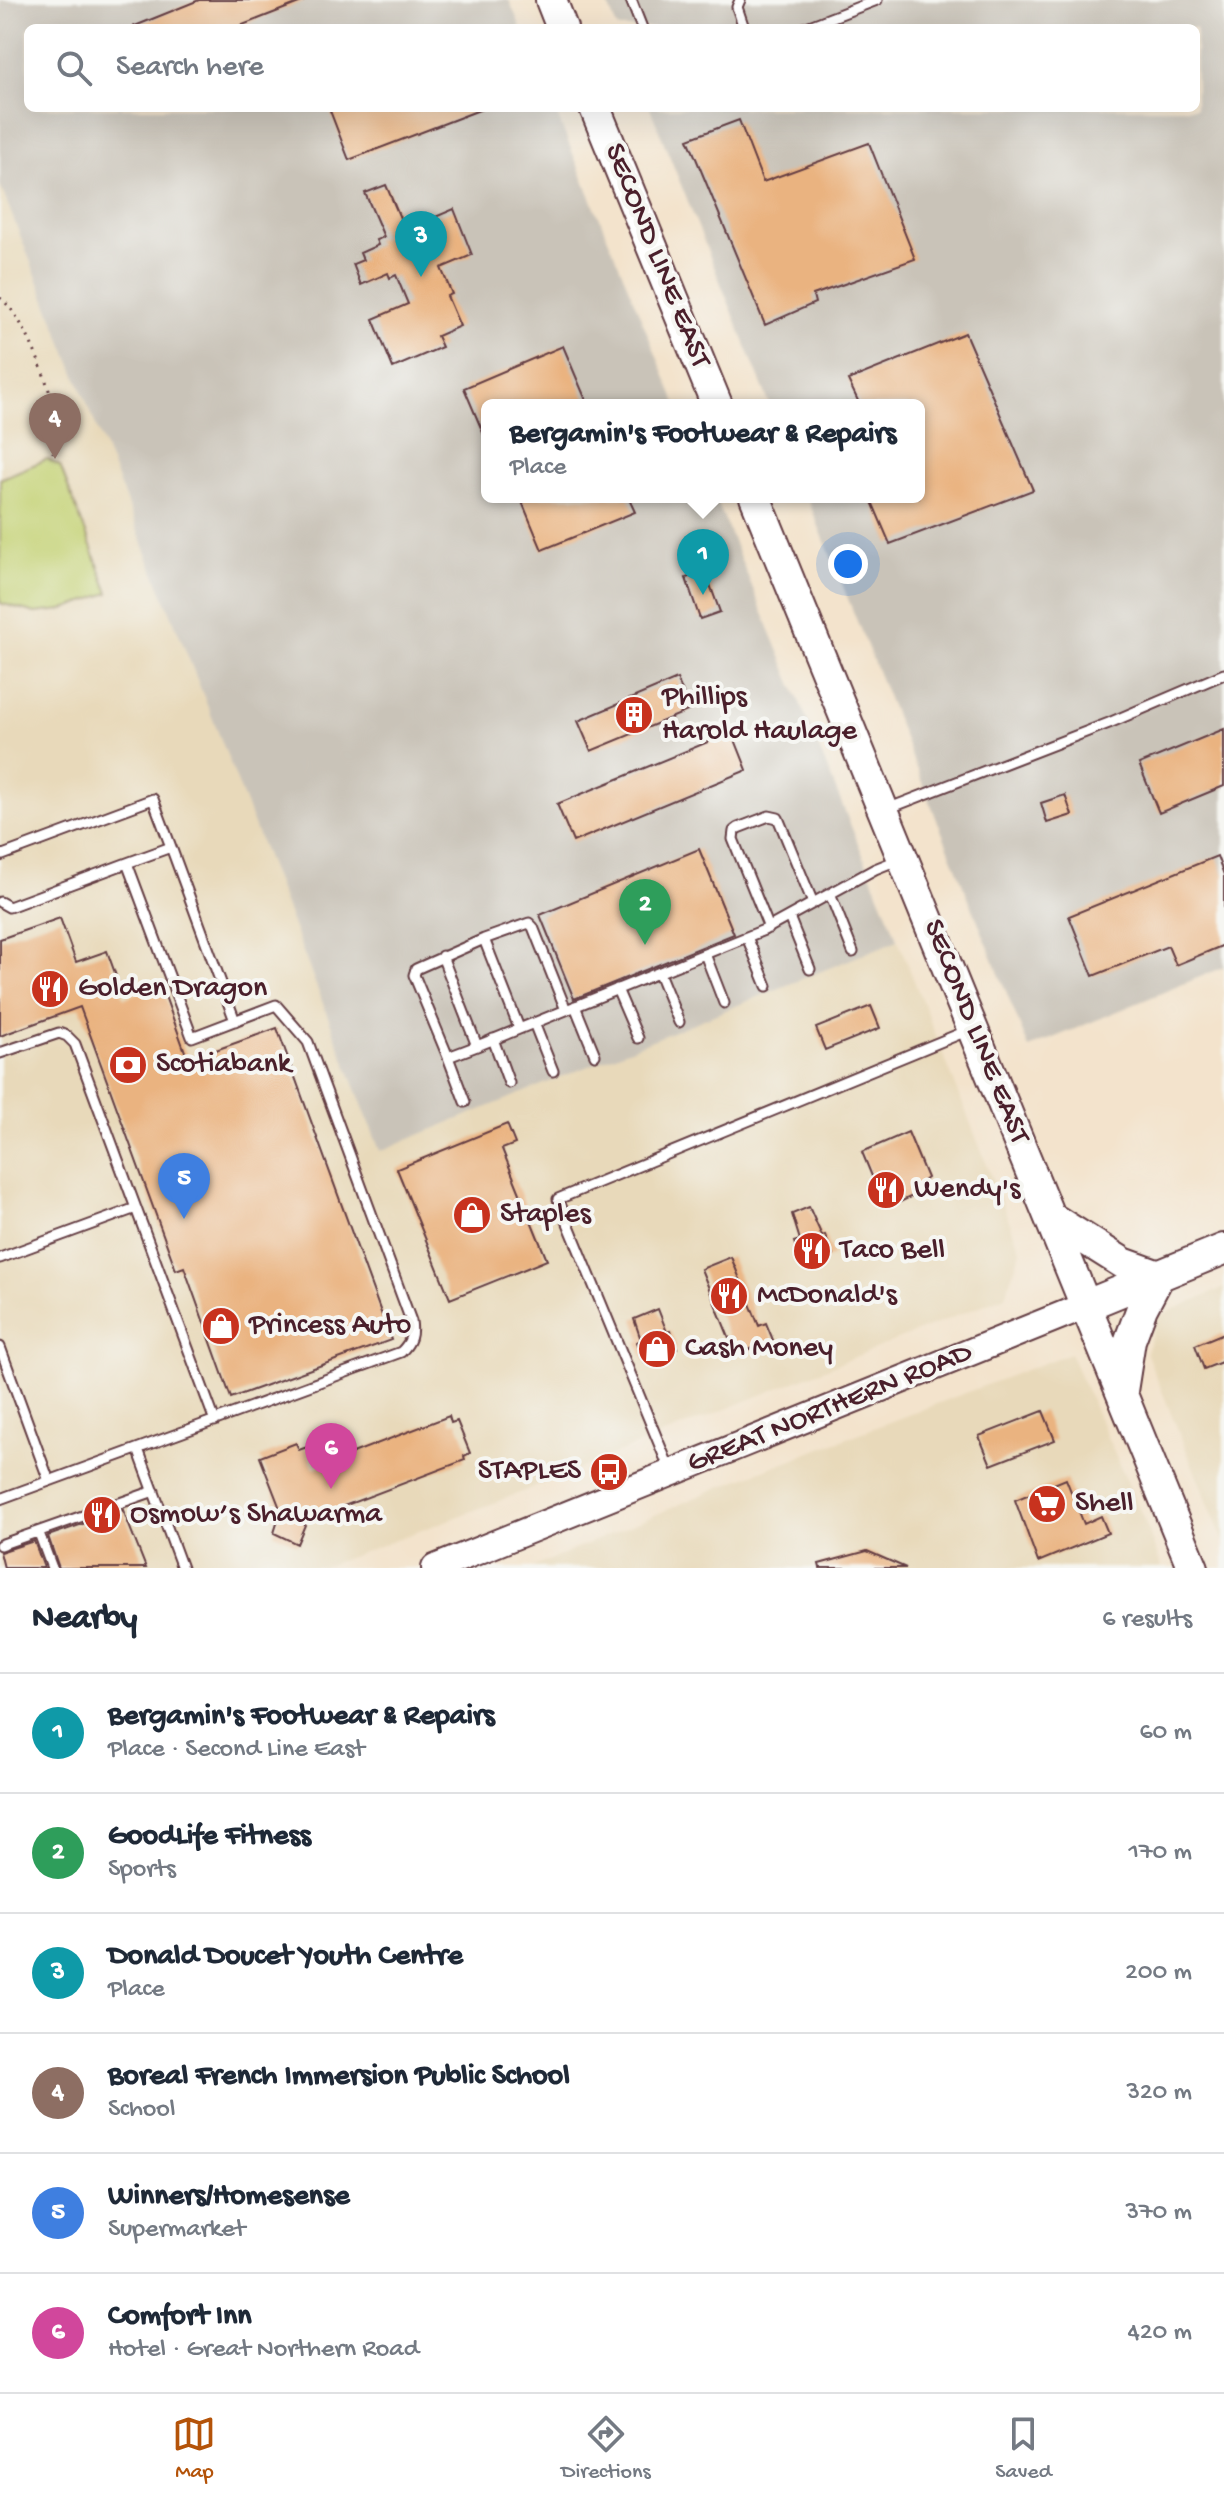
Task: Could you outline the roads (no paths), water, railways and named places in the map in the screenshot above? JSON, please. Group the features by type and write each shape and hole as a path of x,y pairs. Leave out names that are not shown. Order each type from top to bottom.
{"highway":[{"path":"551,0 560,24"},
{"name":"SECOND LINE EAST","path":"597,112 715,399"},
{"name":"SECOND LINE EAST","path":"757,503 1193,1568"},
{"path":"1050,1217 1123,1263 1159,1276 1130,1340 1122,1394"},
{"name":"GREAT NORTHERN ROAD","path":"1087,1305 1224,1249"}],"main road":[{"name":"GREAT NORTHERN ROAD","path":"435,1568 1087,1305"}],"lane":[{"path":"631,0 640,24"},
{"path":"740,0 737,7 743,24"},
{"path":"814,24 877,0"},
{"path":"884,810 1095,729 1224,674"},
{"path":"0,856 153,799 235,1021"},
{"path":"769,928 733,839 734,831 738,828 769,816 778,818 813,903"},
{"path":"0,902 9,907 171,847"},
{"path":"448,1057 769,928 875,869 903,858"},
{"path":"0,1499 401,1352 413,1334 411,1321 308,1042 276,1005 192,1037 127,863"},
{"path":"830,894 853,952"},
{"path":"789,917 810,969"},
{"path":"465,1102 414,975 418,966 484,939 529,923 533,927 595,1055"},
{"path":"747,937 767,986"},
{"path":"484,939 519,1028"},
{"path":"705,954 724,1003"},
{"path":"442,956 477,1046"},
{"path":"659,973 679,1022"},
{"path":"617,989 638,1038"},
{"path":"534,1023 553,1071"},
{"path":"671,1473 558,1199 973,1029"},
{"path":"0,1053 59,1033 75,1044 215,1421"},
{"path":"493,1039 509,1083"},
{"path":"0,1258 136,1208"},
{"path":"0,1347 49,1481"},
{"path":"138,1449 182,1568"},
{"path":"0,1545 154,1491"},
{"path":"39,1533 52,1568"}],"place":[{"name":"Donald Doucet Youth Centre","path":"421,277"},
{"name":"Boreal French Immersion Public School","path":"55,459"},
{"name":"Bergamin's Footwear & Repairs","path":"703,595"},
{"name":"Phillips Harold Haulage","path":"634,715"},
{"name":"GoodLife Fitness","path":"645,945"},
{"name":"Golden Dragon","path":"50,989"},
{"name":"Scotiabank","path":"128,1065"},
{"name":"Wendy's","path":"886,1190"},
{"name":"Staples","path":"472,1215"},
{"name":"Winners/Homesense","path":"184,1219"},
{"name":"Taco Bell","path":"812,1251"},
{"name":"McDonald's","path":"729,1296"},
{"name":"Princess Auto","path":"221,1326"},
{"name":"Cash Money","path":"657,1349"},
{"name":"STAPLES","path":"609,1472"},
{"name":"Comfort Inn","path":"331,1489"},
{"name":"Shell","path":"1047,1504"},
{"name":"Osmow’s Shawarma","path":"102,1515"}]}
